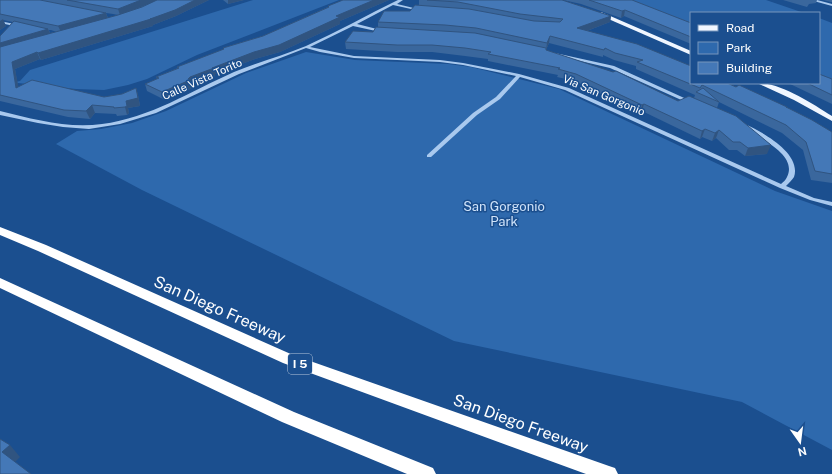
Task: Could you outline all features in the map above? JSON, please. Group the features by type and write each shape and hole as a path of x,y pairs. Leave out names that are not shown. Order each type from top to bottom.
{"highway":[{"name":"San Diego Freeway","path":"0,231 42,248 288,359 609,474"},
{"path":"0,283 288,417 427,474"}],"main road":[{"path":"590,10 690,53"},
{"path":"763,84 797,98 832,119"}],"street":[{"name":"Calle Vista Torito","path":"0,113 54,126 102,126 124,121 144,115 239,72 306,47 401,0"},
{"path":"812,0 832,5"},
{"path":"393,4 414,9 428,10"},
{"path":"0,22 28,28"},
{"path":"352,24 387,32"},
{"name":"Via San Gorgonio","path":"306,47 354,57 440,61 463,64 519,75 567,89 782,187 812,199 832,204"},
{"path":"551,53 612,67 698,105"},
{"path":"429,156 475,114 498,98 519,75"},
{"path":"734,121 767,138 782,149 789,159 792,169 789,182 782,187"}],"green space":[{"path":"253,0 339,0 197,55 147,79 128,85 104,90 76,89 18,83 0,87 0,85 20,81 30,70"},
{"path":"620,0 766,0 801,12 690,12 690,27"},
{"path":"820,18 832,23 832,81 820,75"},
{"name":"San Gorgonio Park","path":"306,52 355,60 448,64 471,67 559,89 775,191 832,211 832,450 742,402 454,341 142,190 56,144 77,131 101,129 132,123 166,111 246,73"}],"building":[{"path":"0,0 40,0 106,13 58,26 0,14"},
{"path":"67,0 141,0 118,9"},
{"path":"157,0 195,0 175,10 151,19 38,53 37,52 12,62 16,88 32,80 104,97 122,94 136,88 138,98 126,101 127,106 114,108 92,105 86,111 64,110 0,95 0,47 118,15"},
{"path":"343,0 374,0 336,16 340,17 279,45 254,52 212,68 214,68 190,77 188,79 190,80 162,92 145,84 159,78 156,77 179,68 177,67 224,49 223,48 263,36"},
{"path":"427,0 562,0 611,16 577,28 637,44 690,66 690,84 637,62 643,60 615,53 605,48 604,50 550,36 547,43 476,28 378,22 384,11 410,11 415,5 469,9 534,21 560,22 563,19 520,14 458,2"},
{"path":"589,0 632,0 690,23 690,37 625,10 622,11"},
{"path":"14,21 48,29 0,43 0,36"},
{"path":"376,27 475,33 546,48 546,50 613,72 616,71 678,101 689,96 736,116 771,145 748,148 740,142 733,142 719,130 715,133 705,129 702,131 576,74 558,69 560,68 488,54 491,52 465,48 432,45 397,45 345,42 353,31 373,32"},
{"path":"820,74 832,79 832,95 809,84 820,84"},
{"path":"690,84 729,84 736,87 739,85 787,107 832,132 832,174 815,171 806,142 786,125 702,85 700,88"},
{"path":"703,88 719,102 696,92"},
{"path":"0,439 10,445 2,452 31,474 0,474"}]}
